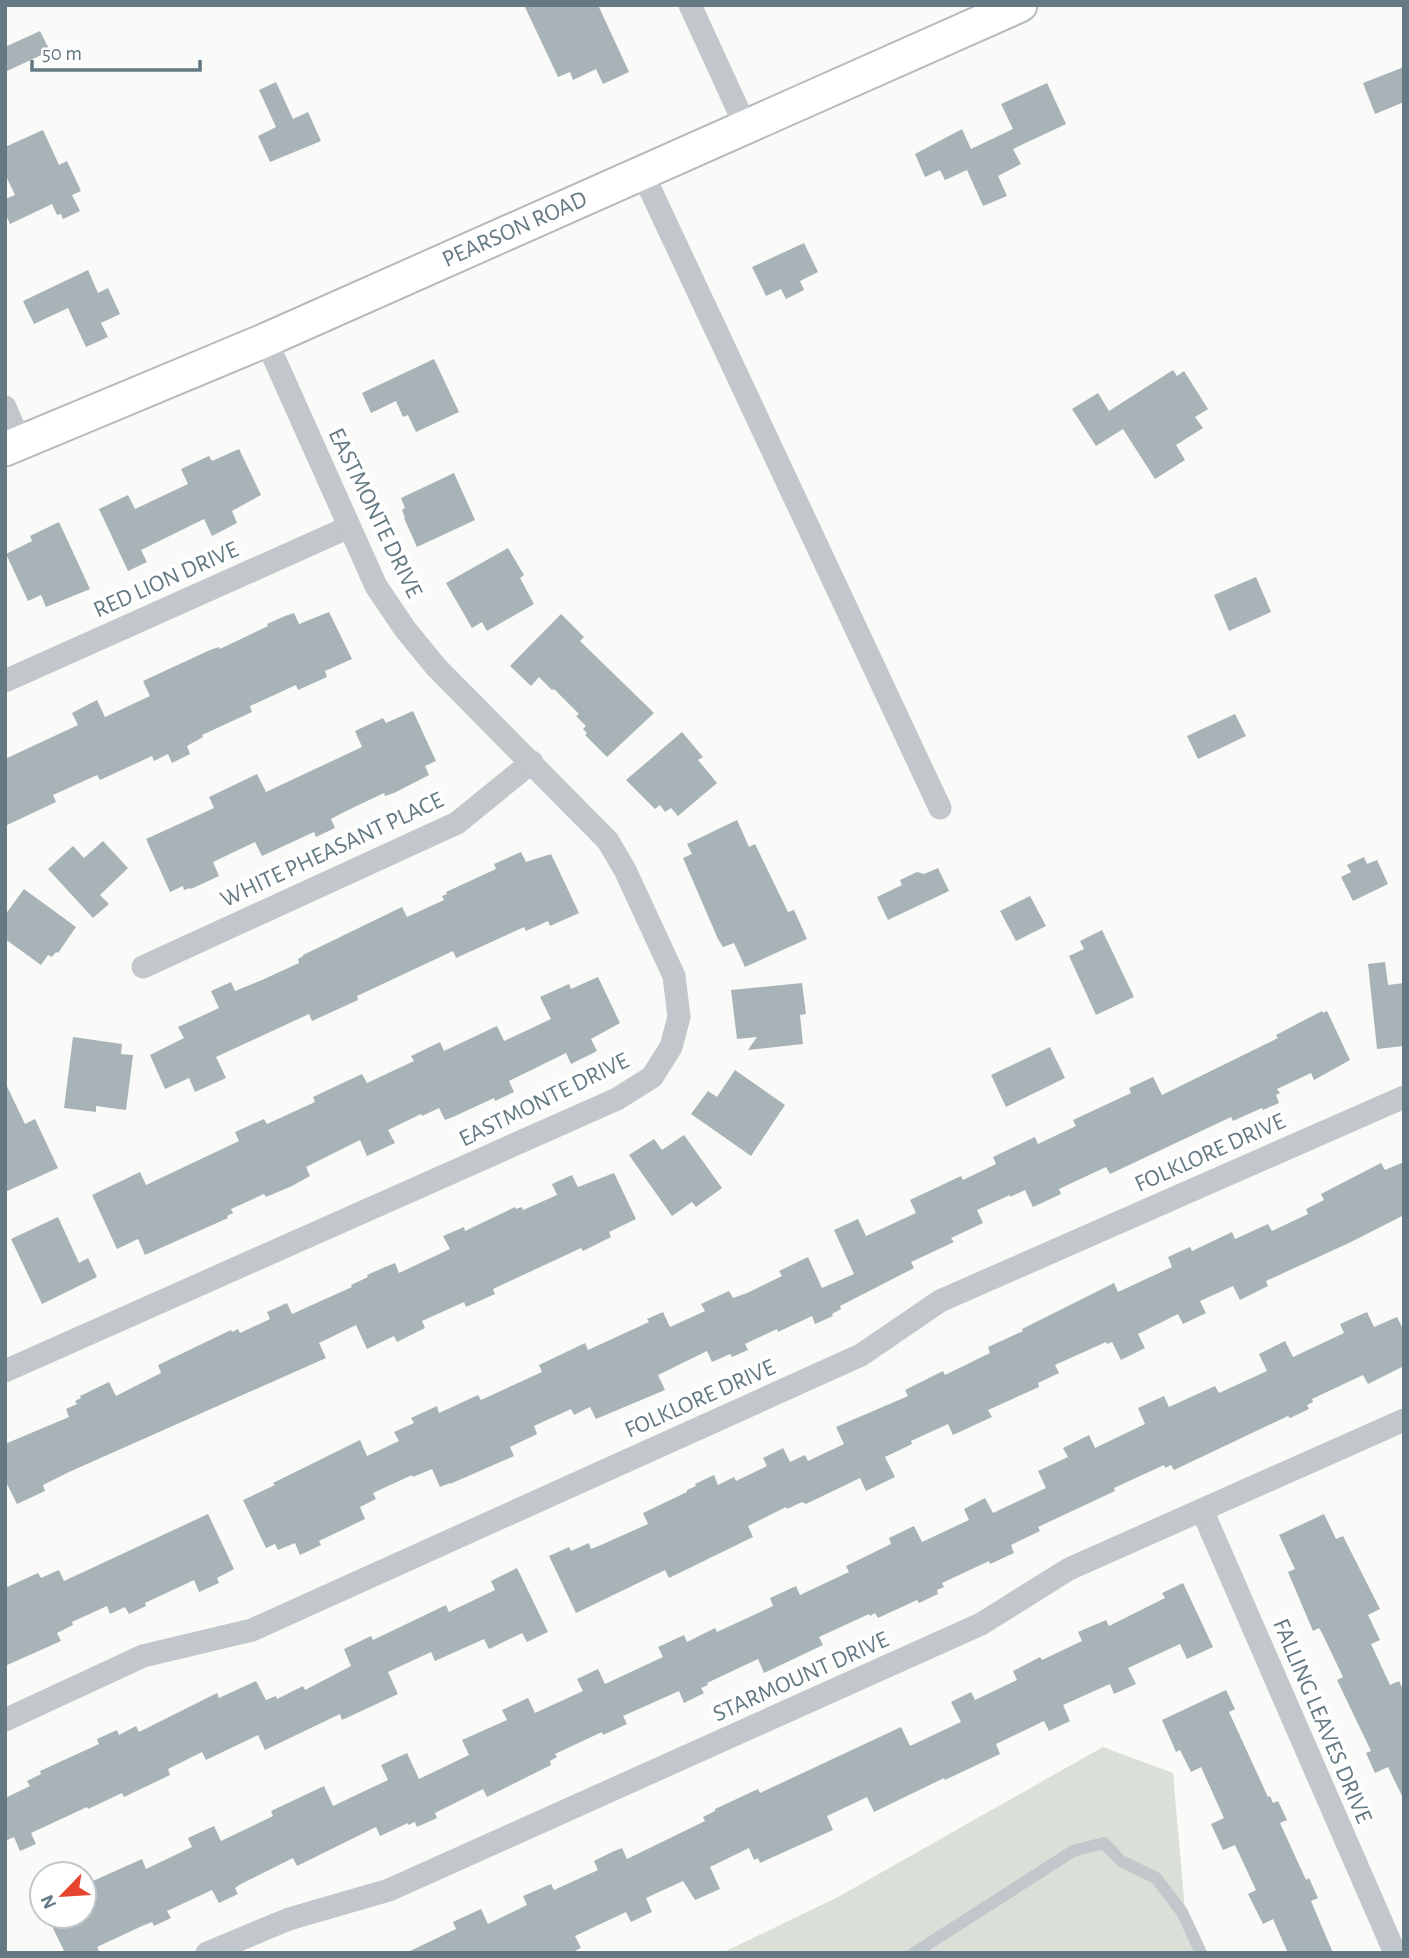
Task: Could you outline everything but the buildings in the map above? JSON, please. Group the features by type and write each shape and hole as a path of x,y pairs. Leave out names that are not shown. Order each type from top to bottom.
{"street":[{"path":"690,5 746,127"},
{"name":"PEARSON ROAD","path":"13,445 266,340 1020,5"},
{"path":"642,172 940,808"},
{"name":"EASTMONTE DRIVE","path":"5,1370 617,1099 652,1077 671,1047 679,1017 674,976 625,870 608,841 436,667 405,629 376,586 266,340"},
{"path":"5,407 13,445"},
{"name":"RED LION DRIVE","path":"5,681 349,527"},
{"name":"WHITE PHEASANT PLACE","path":"143,967 457,823 532,762"},
{"name":"FOLKLORE DRIVE","path":"5,1720 143,1656 252,1630 861,1355 940,1301 1404,1097"},
{"name":"STARMOUNT DRIVE","path":"207,1953 289,1919 402,1885 981,1624 1069,1569 1404,1420"},
{"name":"FALLING LEAVES DRIVE","path":"1202,1510 1395,1953"}],"lane":[{"path":"915,1953 1073,1851 1104,1843 1121,1861 1156,1878 1182,1912 1201,1953"}],"shaded area":[{"path":"1103,1747 1173,1773 1186,1922 1199,1953 722,1953 838,1897"}]}
